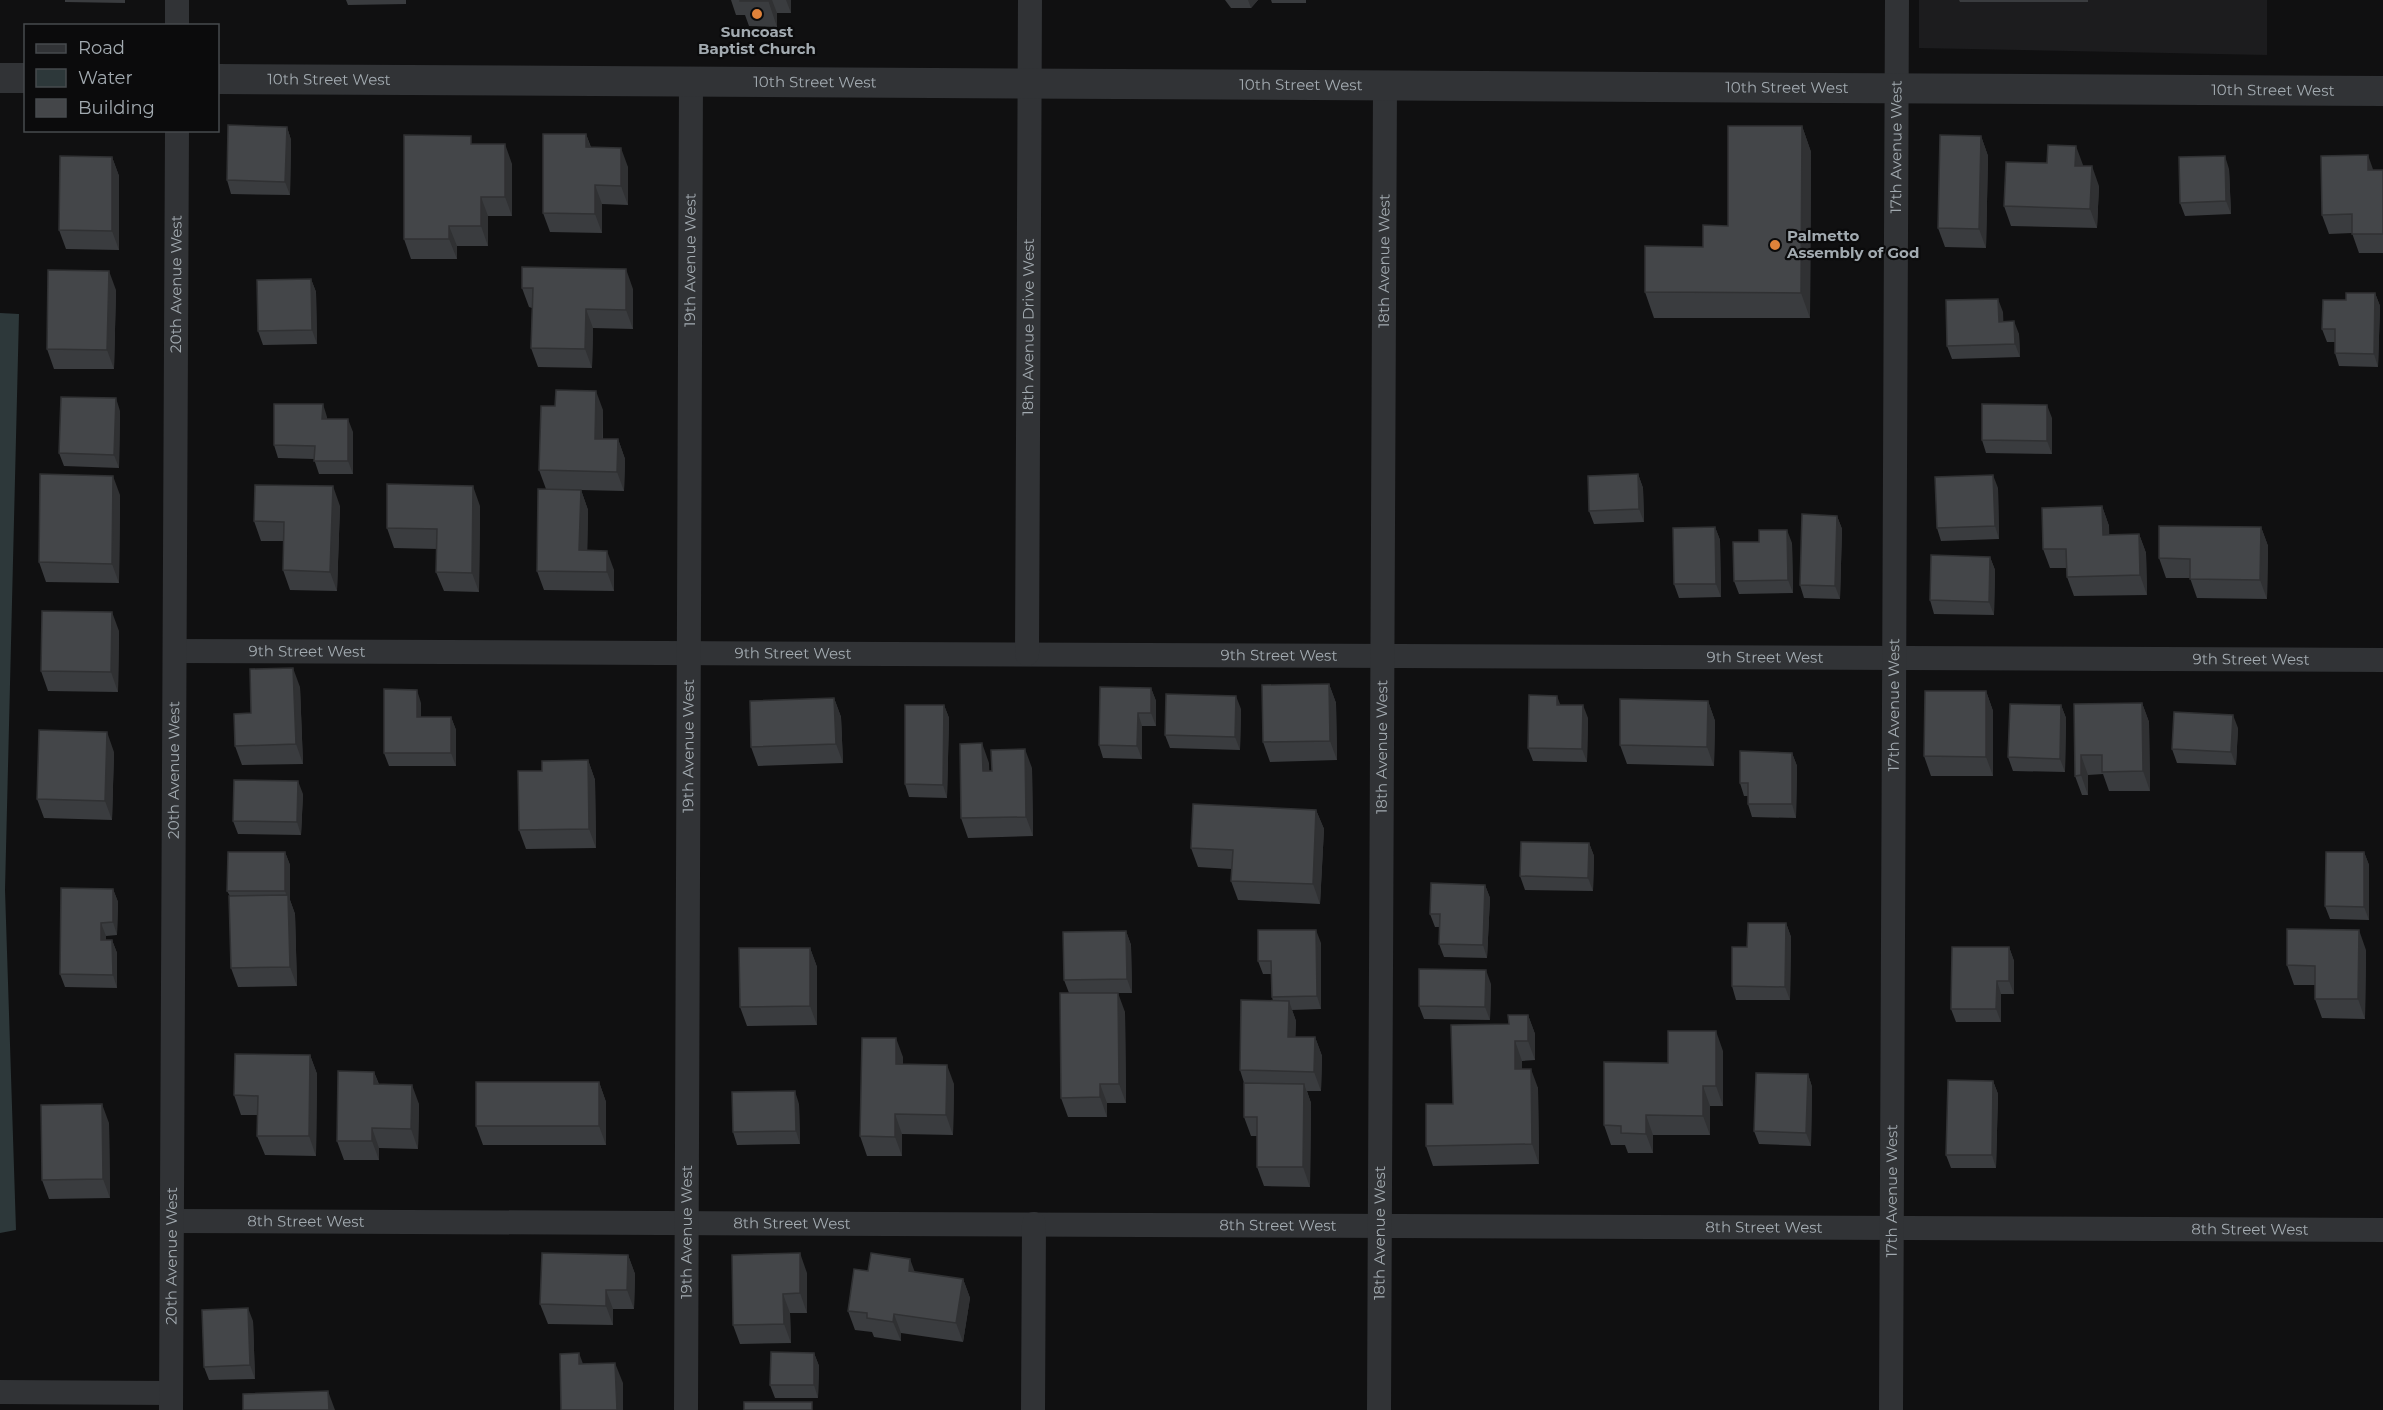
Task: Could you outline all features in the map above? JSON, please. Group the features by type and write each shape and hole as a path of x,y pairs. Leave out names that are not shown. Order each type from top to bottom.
{"street":[{"path":"177,0 177,24"},
{"name":"18th Avenue Drive West","path":"1027,654 1030,0"},
{"name":"17th Avenue West","path":"1891,1410 1897,0"},
{"path":"0,78 24,78"},
{"name":"10th Street West","path":"219,79 2383,91"},
{"name":"19th Avenue West","path":"686,1410 691,81"},
{"name":"18th Avenue West","path":"1379,1410 1385,84"},
{"name":"20th Avenue West","path":"171,1401 177,132"},
{"name":"9th Street West","path":"175,651 2383,660"},
{"name":"8th Street West","path":"172,1221 2383,1230"},
{"path":"1034,1224 1034,1410"},
{"path":"0,1392 171,1401"}],"shaded area":[{"path":"1919,0 2267,0 2267,55 1919,48"}],"water":[{"path":"0,313 19,314 5,890 16,1230 0,1233"}],"building":[{"path":"768,0 768,1 740,1"},
{"path":"228,125 287,127 285,182 227,180"},
{"path":"1728,126 1802,126 1801,293 1645,292 1645,246 1703,247 1703,225 1728,226"},
{"path":"543,134 586,134 586,147 621,148 621,186 595,185 595,214 543,213"},
{"path":"404,135 471,136 471,144 505,144 505,197 481,197 481,226 449,226 449,239 404,239"},
{"path":"1940,135 1981,136 1979,229 1938,228"},
{"path":"2048,145 2076,146 2075,166 2092,166 2090,209 2004,206 2006,162 2047,163"},
{"path":"2368,155 2368,170 2383,170 2383,234 2352,234 2352,214 2322,215 2321,156"},
{"path":"60,156 112,157 112,231 59,230"},
{"path":"2225,156 2226,201 2180,203 2179,157"},
{"path":"522,267 626,269 626,310 586,309 585,349 531,348 533,288 522,288"},
{"path":"48,270 109,271 107,350 47,349"},
{"path":"311,279 312,330 258,331 257,280"},
{"path":"2346,293 2375,293 2374,354 2335,353 2335,329 2322,329 2323,300 2346,300"},
{"path":"1998,299 1999,322 2014,321 2015,344 1947,346 1946,300"},
{"path":"556,390 596,391 595,439 618,439 617,472 539,470 541,406 555,406"},
{"path":"61,397 116,398 114,455 59,453"},
{"path":"274,404 323,404 322,419 348,419 348,461 314,461 315,446 274,445"},
{"path":"1982,404 2047,405 2047,441 1982,440"},
{"path":"40,474 113,476 112,564 39,562"},
{"path":"1638,474 1639,509 1589,511 1588,476"},
{"path":"1993,475 1995,526 1937,528 1935,477"},
{"path":"387,484 473,486 472,573 436,572 437,529 387,528"},
{"path":"255,485 333,486 330,572 283,570 284,522 254,521"},
{"path":"538,489 581,490 579,550 607,551 607,572 537,571"},
{"path":"2102,506 2103,535 2139,534 2140,575 2067,577 2066,549 2043,549 2042,508"},
{"path":"1802,514 1837,516 1835,586 1800,585"},
{"path":"2159,526 2261,527 2260,580 2190,579 2190,559 2159,558"},
{"path":"1715,527 1716,584 1674,584 1673,528"},
{"path":"1759,530 1787,530 1788,580 1734,581 1733,542 1759,542"},
{"path":"1931,555 1990,557 1989,602 1930,600"},
{"path":"42,611 112,612 111,672 41,671"},
{"path":"293,668 296,744 235,746 234,714 251,713 250,669"},
{"path":"1329,684 1330,741 1263,742 1262,685"},
{"path":"1100,687 1151,688 1151,713 1138,713 1137,746 1099,745"},
{"path":"384,689 417,690 417,717 451,717 451,753 384,753"},
{"path":"1925,691 1986,691 1986,757 1924,756"},
{"path":"1166,694 1236,696 1235,737 1165,735"},
{"path":"1529,695 1557,696 1557,705 1583,705 1582,749 1528,748"},
{"path":"834,698 836,744 751,747 750,701"},
{"path":"1620,699 1708,701 1707,747 1620,745"},
{"path":"2142,703 2143,771 2102,772 2102,755 2081,755 2081,775 2075,776 2074,704"},
{"path":"2010,704 2061,705 2060,759 2008,757"},
{"path":"905,705 944,705 943,785 905,784"},
{"path":"2174,712 2233,715 2231,752 2172,749"},
{"path":"39,730 107,732 105,801 37,799"},
{"path":"982,743 983,771 992,771 991,750 1025,749 1026,817 961,818 960,744"},
{"path":"1740,751 1792,753 1792,804 1748,804 1748,783 1740,783"},
{"path":"588,760 589,829 519,830 518,771 542,771 542,761"},
{"path":"234,780 298,781 297,822 233,821"},
{"path":"1193,804 1316,810 1313,884 1231,881 1233,850 1191,848"},
{"path":"1521,842 1589,843 1588,878 1520,876"},
{"path":"228,852 285,852 285,891 227,891"},
{"path":"2326,852 2364,852 2364,907 2325,906"},
{"path":"1431,883 1485,885 1483,945 1439,944 1440,914 1430,914"},
{"path":"61,888 113,889 113,922 101,923 101,940 112,940 113,975 60,974"},
{"path":"288,895 290,967 231,968 229,896"},
{"path":"1748,923 1786,923 1785,987 1732,986 1732,947 1747,947"},
{"path":"2287,929 2359,930 2358,999 2315,999 2315,966 2287,965"},
{"path":"1258,930 1316,930 1317,996 1272,997 1271,961 1258,961"},
{"path":"1126,931 1127,979 1064,980 1063,932"},
{"path":"1952,947 2009,947 2009,981 1997,981 1996,1009 1951,1009"},
{"path":"739,948 810,948 810,1006 740,1007"},
{"path":"1419,969 1486,970 1485,1007 1419,1006"},
{"path":"1060,993 1118,993 1119,1084 1100,1084 1100,1097 1061,1098"},
{"path":"1241,1000 1289,1001 1288,1037 1315,1037 1314,1072 1240,1070"},
{"path":"1508,1015 1528,1015 1528,1041 1515,1041 1515,1069 1531,1069 1532,1144 1426,1146 1426,1104 1453,1104 1451,1025 1509,1024"},
{"path":"1668,1031 1716,1031 1716,1086 1703,1086 1703,1116 1646,1115 1646,1134 1621,1133 1621,1126 1604,1125 1604,1062 1668,1063"},
{"path":"862,1038 896,1038 896,1064 947,1065 946,1115 895,1114 895,1137 860,1136"},
{"path":"235,1054 310,1055 309,1136 257,1136 258,1096 234,1095"},
{"path":"338,1071 374,1072 374,1084 412,1085 411,1129 372,1128 372,1141 337,1141"},
{"path":"1756,1073 1808,1074 1806,1133 1754,1131"},
{"path":"1948,1080 1993,1081 1992,1155 1946,1155"},
{"path":"476,1082 599,1082 599,1126 476,1126"},
{"path":"1244,1083 1304,1084 1303,1167 1257,1167 1257,1117 1244,1117"},
{"path":"795,1091 796,1131 733,1132 732,1092"},
{"path":"102,1104 103,1179 42,1180 41,1105"},
{"path":"542,1253 628,1255 627,1290 606,1290 606,1306 540,1304"},
{"path":"800,1253 800,1293 783,1294 784,1324 733,1325 732,1255"},
{"path":"871,1253 910,1259 909,1271 963,1279 956,1323 894,1314 893,1322 867,1318 867,1313 848,1311 854,1269 868,1271"},
{"path":"248,1308 250,1365 204,1367 202,1310"},
{"path":"771,1352 814,1353 814,1385 770,1385"},
{"path":"579,1353 579,1364 615,1363 617,1410 561,1410 560,1354"},
{"path":"328,1391 329,1410 243,1410 243,1394"},
{"path":"744,1402 812,1402 812,1410 744,1410"}],"place":[{"name":"Suncoast Baptist Church","path":"757,14"},
{"name":"Palmetto Assembly of God","path":"1775,245"}]}
